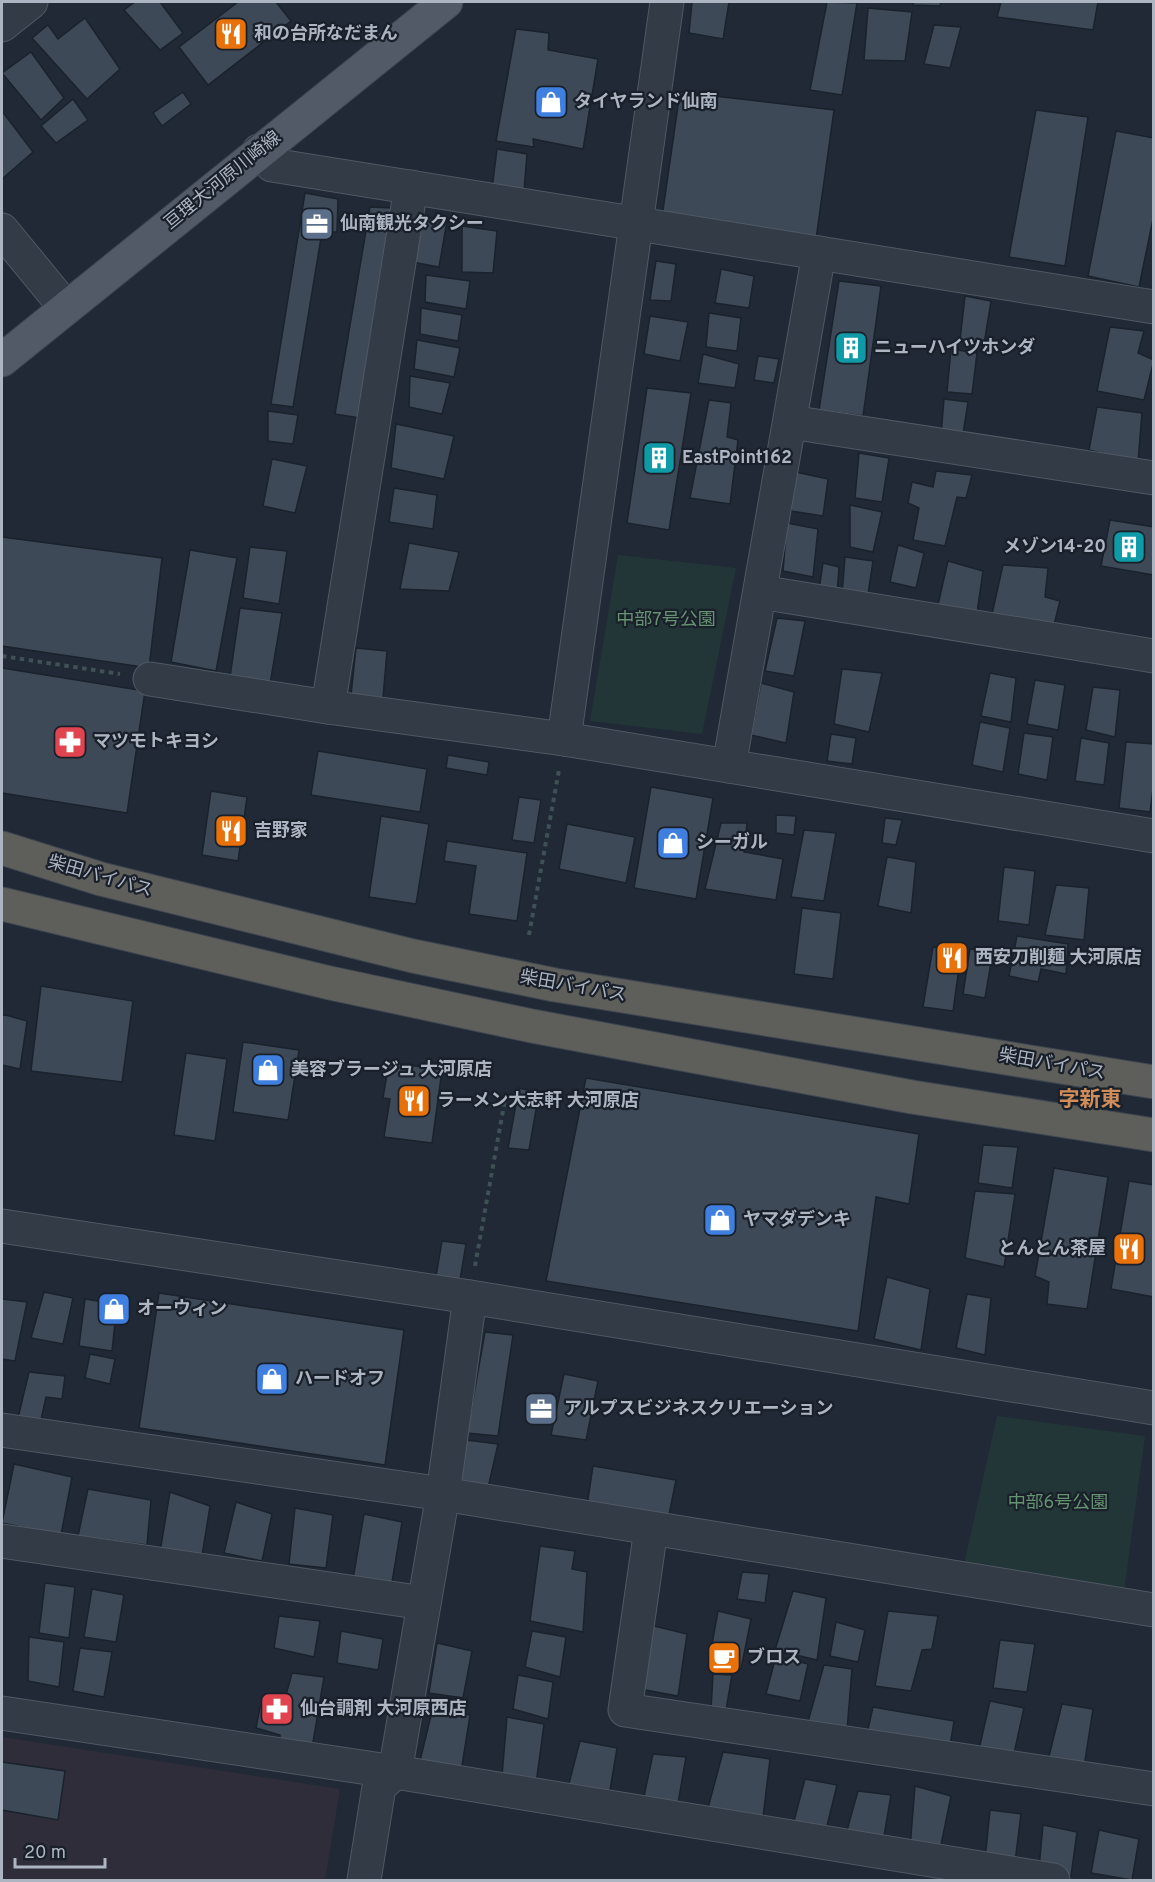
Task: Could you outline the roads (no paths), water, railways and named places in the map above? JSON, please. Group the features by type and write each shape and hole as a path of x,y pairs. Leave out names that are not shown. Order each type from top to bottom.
{"highway":[{"name":"柴田バイパス","path":"2,848 101,879 413,956 555,986 1154,1082"},
{"path":"2,904 330,983 532,1026 912,1097 1154,1135"}],"main road":[{"name":"亘理大河原川崎線","path":"2,360 446,2"}],"street":[{"path":"2,25 31,2"},
{"path":"564,739 667,2"},
{"path":"259,152 272,165 1154,307"},
{"path":"327,707 411,187"},
{"path":"2,230 66,308"},
{"path":"729,766 819,253"},
{"path":"790,422 1154,478"},
{"path":"760,592 1154,656"},
{"path":"150,679 327,707 564,739 1154,836"},
{"path":"2,1226 470,1297 1154,1408"},
{"path":"364,1881 379,1787 395,1772 443,1494 470,1297"},
{"path":"2,1430 443,1494 1154,1610"},
{"path":"651,1529 625,1710 1154,1789"},
{"path":"2,1541 424,1603"},
{"path":"2,1713 395,1772 1053,1881"}],"place":[{"name":"和の台所なだまん","path":"231,34"},
{"name":"タイヤランド仙南","path":"551,102"},
{"name":"仙南観光タクシー","path":"317,224"},
{"name":"ニューハイツホンダ","path":"851,348"},
{"name":"EastPoint162","path":"659,458"},
{"name":"メゾン14-20","path":"1129,547"},
{"name":"マツモトキヨシ","path":"70,742"},
{"name":"吉野家","path":"231,831"},
{"name":"シーガル","path":"673,843"},
{"name":"西安刀削麺 大河原店","path":"952,958"},
{"name":"美容ブラージュ 大河原店","path":"268,1070"},
{"name":"ラーメン大志軒 大河原店","path":"414,1101"},
{"name":"ヤマダデンキ","path":"720,1220"},
{"name":"とんとん茶屋","path":"1129,1249"},
{"name":"オーウィン","path":"114,1309"},
{"name":"ハードオフ","path":"272,1379"},
{"name":"アルプスビジネスクリエーション","path":"541,1409"},
{"name":"ブロス","path":"724,1658"},
{"name":"仙台調剤 大河原西店","path":"277,1709"}],"district":[{"name":"字新東","path":"1090,1100"}],"park label":[{"name":"中部7号公園","path":"666,620"},
{"name":"中部6号公園","path":"1058,1503"}]}
